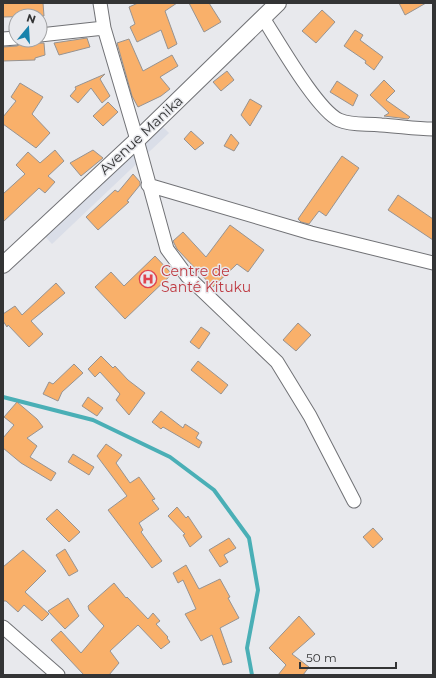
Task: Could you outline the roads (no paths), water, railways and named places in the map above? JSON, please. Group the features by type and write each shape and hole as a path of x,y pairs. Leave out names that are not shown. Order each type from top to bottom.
{"street":[{"path":"100,3 104,28 138,140 148,185 167,249 187,276 277,362 310,416 354,501"},
{"name":"Avenue Manika","path":"3,265 138,140 278,3"},
{"path":"264,18 298,73 324,108 338,120 354,125 380,124 408,129 433,129"},
{"path":"48,34 104,28"},
{"path":"148,185 311,233 433,263"},
{"path":"3,627 58,675"}],"waterway":[{"path":"3,397 93,420 170,457 214,490 249,538 258,590 247,648 252,675"}],"place":[{"name":"Centre de Santé Kituku","path":"148,279"}]}
